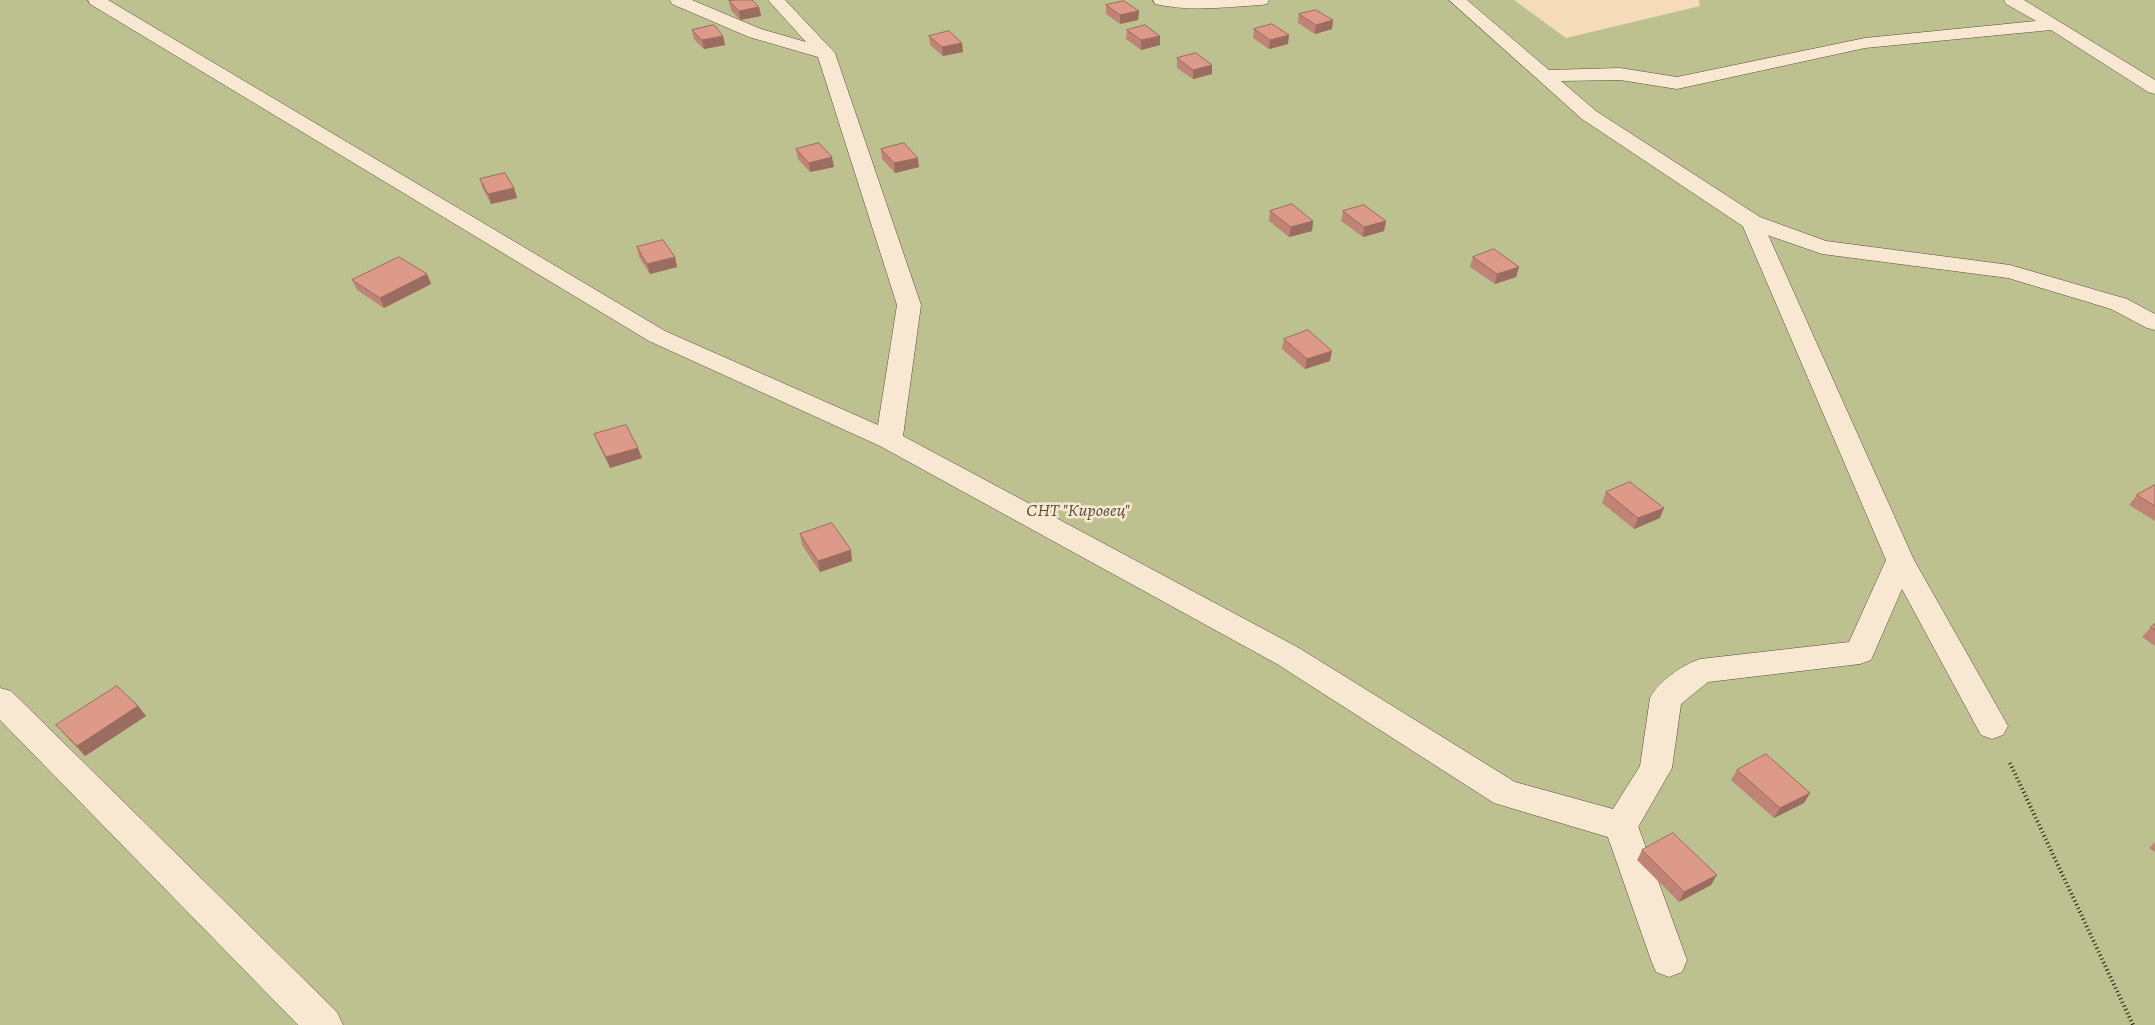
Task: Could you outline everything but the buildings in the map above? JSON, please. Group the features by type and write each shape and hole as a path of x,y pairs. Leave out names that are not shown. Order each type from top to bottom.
{"street":[{"path":"96,0 657,336 889,440 1288,656 1506,793 1621,826"},
{"path":"678,0 755,32 826,54"},
{"path":"776,0 826,54 909,305 889,440"},
{"path":"1161,0 1192,4 1261,0"},
{"path":"1457,0 1588,114 1752,222 1822,247 2010,272 2119,304 2155,323"},
{"path":"2012,0 2054,24 2155,88"},
{"path":"1545,76 1620,74 1677,83 1865,44 2054,24"},
{"path":"1752,222 1900,560 1992,726"},
{"path":"1621,826 1656,768 1666,698 1700,671 1860,652 1900,560"},
{"path":"0,700 324,1025"},
{"path":"1621,826 1669,960"}],"path":[{"path":"1992,726 2134,1025"}],"green space":[{"name":"СНТ \"Кировец\"","path":"0,0 1514,0 1566,38 1700,6 1699,0 2155,0 2155,1025 0,1025"}]}
